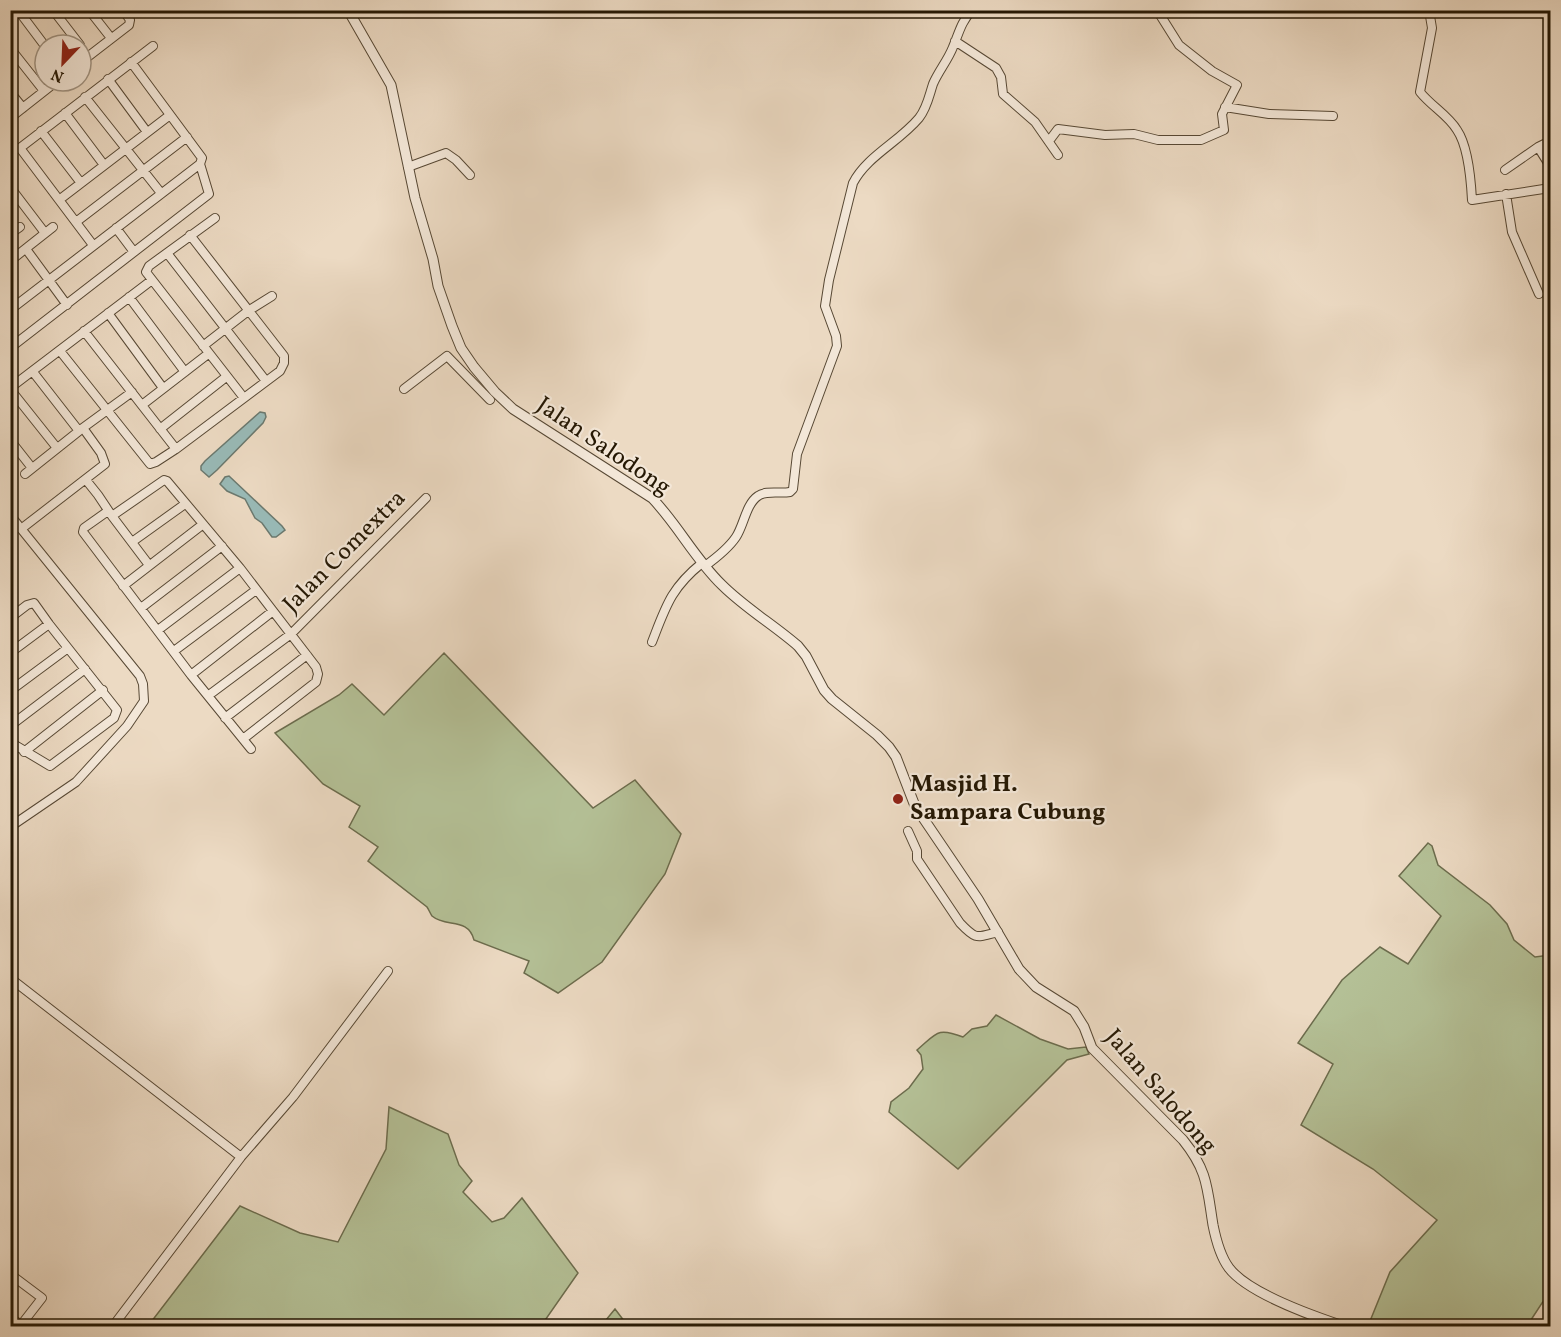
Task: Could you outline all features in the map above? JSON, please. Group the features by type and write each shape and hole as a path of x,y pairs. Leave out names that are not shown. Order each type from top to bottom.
{"street":[{"path":"18,10 35,33"},
{"path":"53,10 71,33"},
{"path":"89,10 111,38"},
{"path":"93,51 130,22 123,10"},
{"name":"Jalan Salodong","path":"348,10 391,85 408,167 434,259 438,286 461,348 474,367 513,409 652,498 722,585 798,646 806,656 824,690 878,735 896,757 915,806 978,899 1028,980 1074,1011 1084,1027 1092,1048 1195,1155 1205,1174 1218,1246 1230,1270 1256,1289 1343,1326"},
{"path":"652,642 665,607 677,586 723,553 736,538 756,496 790,492 793,489 797,454 837,346 836,336 825,306 829,280 853,183 859,171 920,117 959,29 972,10"},
{"path":"1049,141 1058,129 1105,135 1134,134 1152,140 1201,140 1224,130 1222,114 1237,85 1212,71 1179,45 1157,10"},
{"path":"1429,10 1432,28 1420,92 1458,130 1471,183 1472,200 1551,188"},
{"path":"956,40 996,68 999,72 1003,94 1035,122 1058,154"},
{"path":"93,245 20,150 41,131 153,46"},
{"path":"10,48 33,78"},
{"path":"10,310 200,164 202,158 196,149 131,62"},
{"path":"108,79 147,132"},
{"path":"10,92 22,108"},
{"path":"10,118 43,93"},
{"path":"85,97 161,193"},
{"path":"1225,107 1269,114 1333,116"},
{"path":"65,113 104,165"},
{"path":"58,200 170,115"},
{"path":"41,131 81,183"},
{"path":"76,222 187,137"},
{"path":"1505,170 1538,147 1551,141"},
{"path":"1538,147 1551,173"},
{"path":"408,167 446,153 470,175"},
{"path":"10,348 205,198 209,192 200,164"},
{"path":"11,190 45,233"},
{"path":"1506,194 1512,232 1539,294"},
{"path":"215,218 147,269 147,274 244,398"},
{"path":"10,234 20,226"},
{"path":"10,261 53,227"},
{"path":"116,228 134,252"},
{"path":"60,351 149,463 156,462 176,449 280,371 285,359 190,235"},
{"path":"26,249 67,305"},
{"path":"167,253 266,381"},
{"path":"57,448 10,388 152,280"},
{"path":"203,346 248,311 272,296"},
{"path":"129,297 185,372"},
{"path":"108,314 163,388"},
{"path":"84,331 176,449"},
{"path":"142,405 208,354"},
{"path":"404,389 447,356 490,400"},
{"path":"21,528 86,480 105,462 101,453 33,372"},
{"path":"160,429 226,377"},
{"path":"25,474 132,392"},
{"path":"10,440 32,468"},
{"path":"86,480 150,565"},
{"path":"243,739 316,682 318,674 307,655 240,568 207,527 202,525 164,480 84,528 83,532 191,675 209,695 225,718 243,739 252,749"},
{"name":"Jalan Comextra","path":"209,695 291,634 426,498"},
{"path":"132,542 185,504"},
{"path":"10,515 140,676 145,694 137,714 76,782 10,827"},
{"path":"123,586 202,525"},
{"path":"141,608 222,546"},
{"path":"158,630 240,568"},
{"path":"174,651 256,590"},
{"path":"10,618 33,602 116,707 116,716 56,763 48,766 12,745"},
{"path":"191,675 273,611"},
{"path":"10,652 49,624"},
{"path":"10,691 68,648"},
{"path":"225,718 307,655"},
{"path":"10,726 85,669"},
{"path":"24,752 103,690"},
{"path":"908,831 917,851 917,859 960,923 979,937 998,932"},
{"path":"113,1326 241,1157 293,1097 388,971"},
{"path":"10,978 241,1157"},
{"path":"10,1274 42,1298 21,1325 10,1317"}],"green space":[{"path":"444,653 593,808 635,780 681,834 665,874 602,962 558,993 524,973 529,961 474,940 467,928 462,925 438,920 432,916 427,907 368,861 378,847 349,827 360,806 323,784 275,733 339,695 352,684 384,715"},
{"path":"1428,843 1432,846 1438,865 1490,905 1507,924 1514,940 1535,957 1550,955 1550,1294 1527,1326 1368,1326 1390,1272 1437,1220 1373,1169 1301,1125 1333,1064 1298,1043 1342,980 1380,947 1408,964 1441,916 1399,876"},
{"path":"996,1015 1040,1039 1068,1049 1086,1047 1089,1054 1067,1060 958,1169 889,1112 891,1102 909,1088 923,1069 921,1055 917,1050 929,1039 942,1032 963,1037 972,1029 987,1026"},
{"path":"389,1107 448,1134 459,1165 472,1181 463,1192 492,1222 504,1218 522,1198 578,1273 541,1326 148,1326 240,1206 300,1233 338,1242 386,1149"},
{"path":"615,1309 628,1326 601,1326"}],"water":[{"path":"260,412 265,413 263,423 217,470 209,477 201,470 205,461"},
{"path":"229,476 285,530 276,537 272,537 262,523 255,518 245,499 227,491 220,484 225,477"}],"place":[{"name":"Masjid H. Sampara Cubung","path":"898,799"}]}
